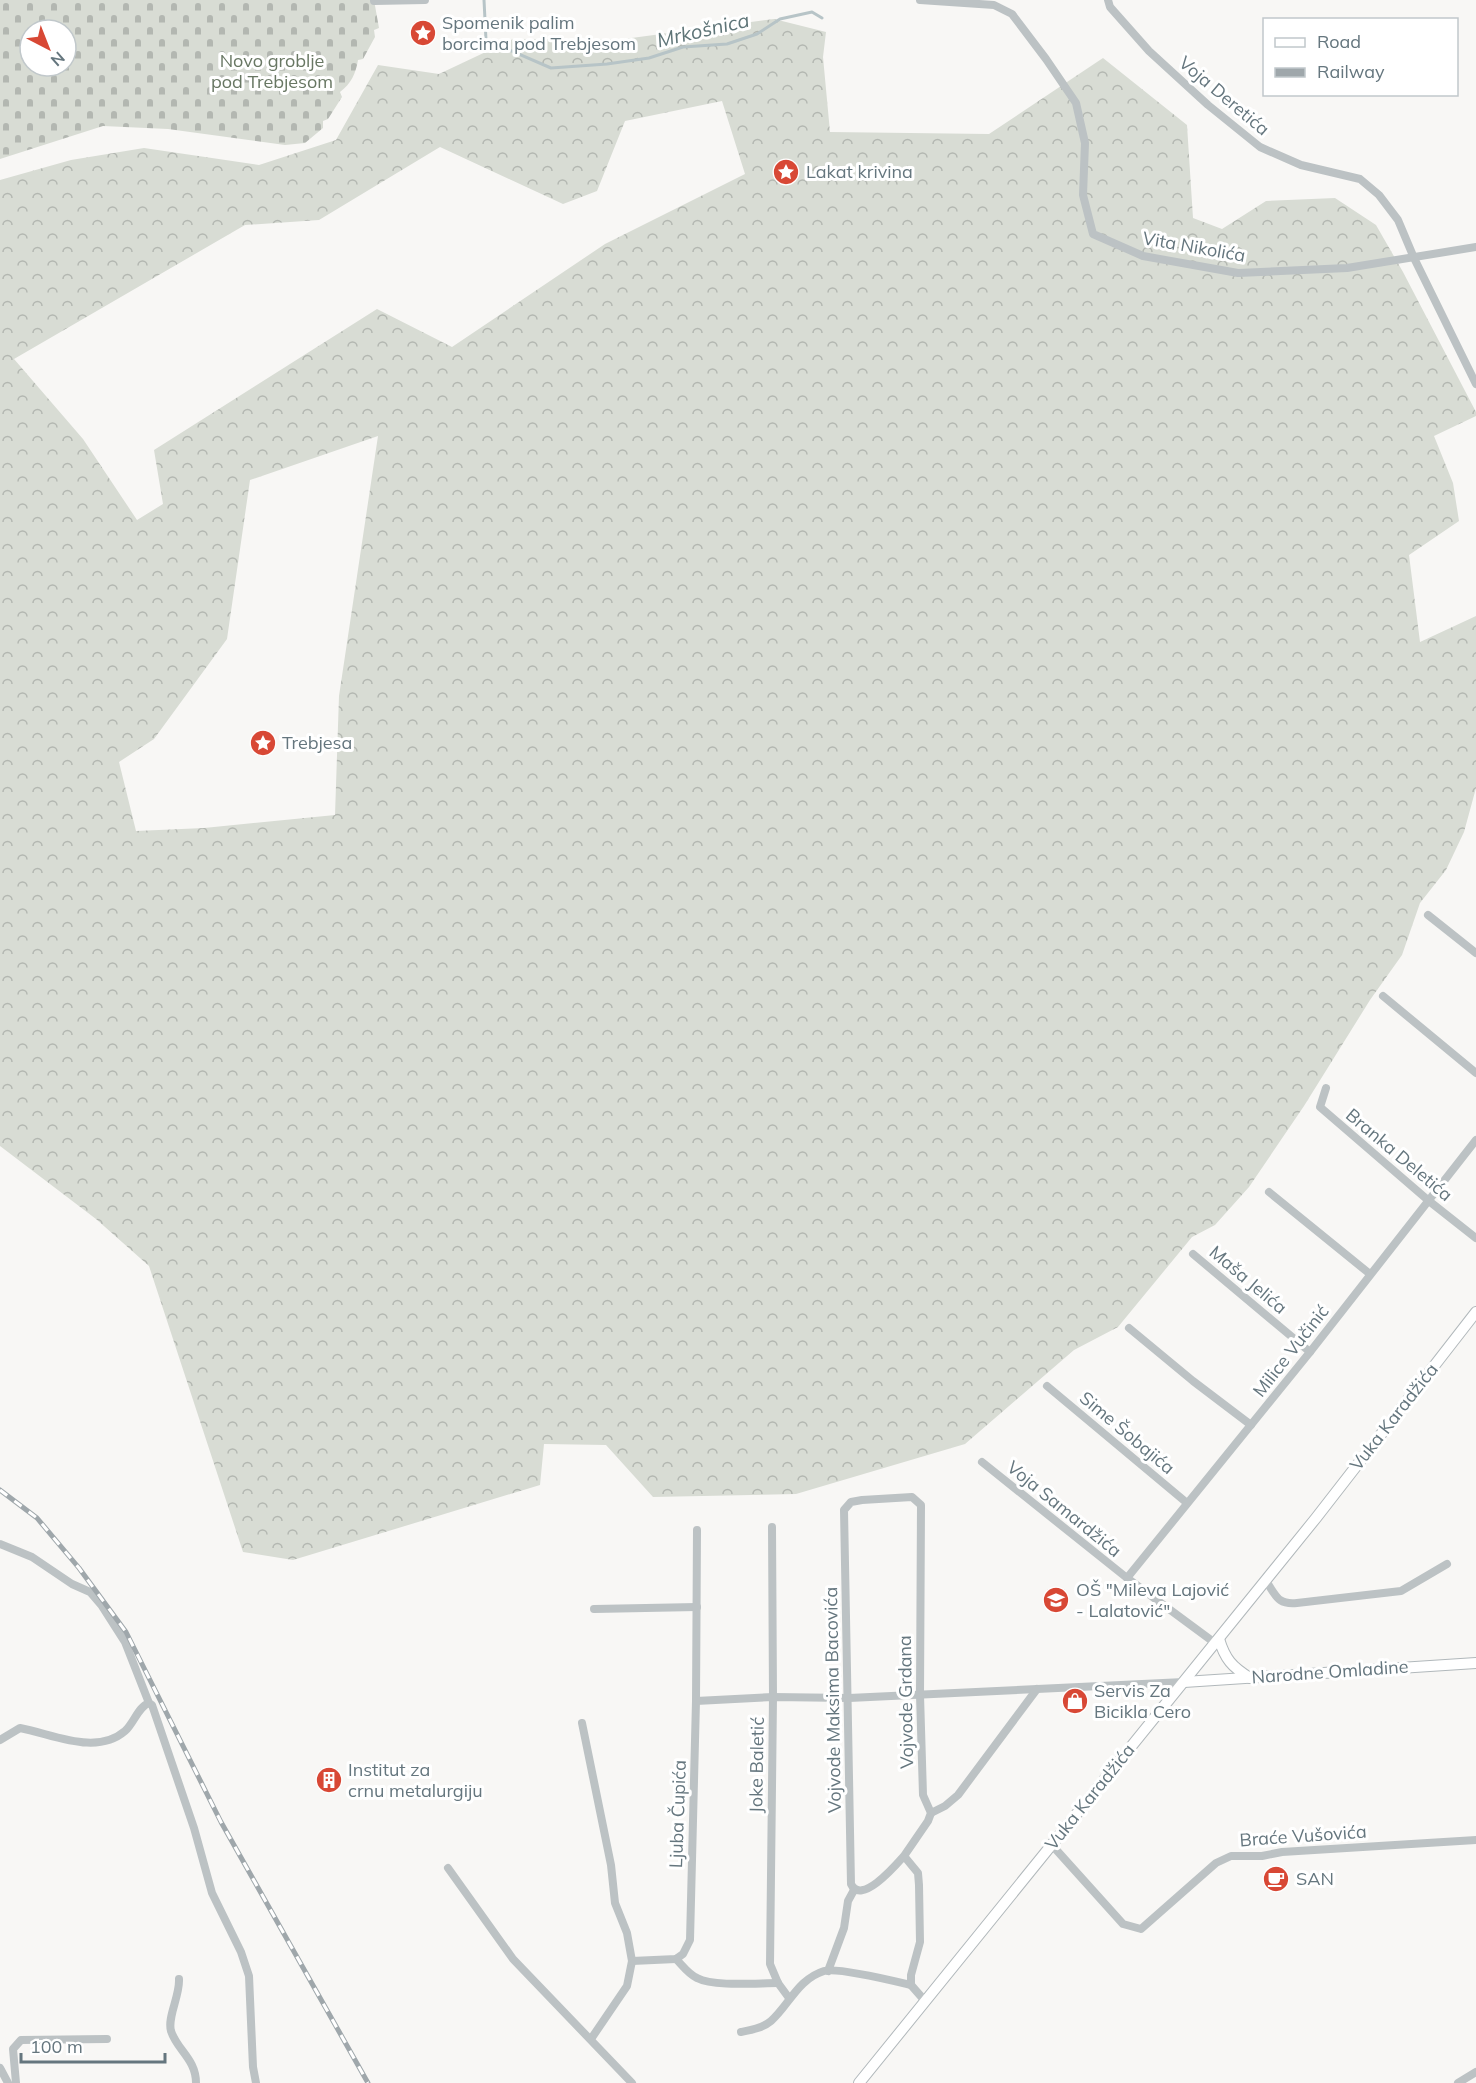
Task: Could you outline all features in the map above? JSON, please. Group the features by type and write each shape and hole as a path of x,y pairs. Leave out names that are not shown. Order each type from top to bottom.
{"street":[{"path":"374,1 425,0"},
{"name":"Vita Nikolića","path":"920,0 994,5 1012,14 1046,58 1076,103 1085,143 1083,195 1093,234 1143,256 1238,273 1347,268 1414,258"},
{"name":"Voja Deretića","path":"1108,0 1110,7 1149,51 1208,105 1260,147 1300,165 1360,179 1379,195 1398,220 1414,258 1476,384"},
{"path":"1414,258 1476,247"},
{"path":"1428,915 1476,953"},
{"path":"1383,996 1476,1073"},
{"name":"Branka Deletića","path":"1326,1088 1320,1107 1429,1201 1476,1238"},
{"name":"Milice Vučinić","path":"1127,1578 1311,1352 1476,1140"},
{"path":"1269,1192 1370,1274"},
{"name":"Maša Jelića","path":"1193,1254 1311,1352"},
{"name":"Vuka Karadžića","path":"860,2083 1266,1581 1476,1312"},
{"path":"1129,1328 1251,1425"},
{"name":"Sime Šobajića","path":"1047,1386 1187,1503"},
{"name":"Voja Samardžića","path":"982,1462 1127,1578 1217,1641"},
{"name":"Vojvode Grdana","path":"844,1510 851,1503 872,1499 912,1497 921,1505 920,1695 923,1795 932,1813"},
{"name":"Vojvode Maksima Bacovića","path":"844,1510 849,1698 850,1884 854,1889"},
{"name":"Joke Baletić","path":"772,1527 770,1964 777,1983 789,1998"},
{"name":"Ljuba Čupića","path":"676,1959 683,1954 690,1940 696,1701 697,1530"},
{"path":"0,1544 32,1557 72,1584 90,1592 102,1606 125,1642 149,1703 152,1705 194,1828 212,1893 241,1952 249,1976 253,2067 256,2083"},
{"path":"1266,1581 1280,1602 1297,1603 1401,1591 1447,1564"},
{"path":"594,1608 697,1606"},
{"path":"1217,1641 1229,1663 1250,1678"},
{"name":"Narodne Omladine","path":"1184,1682 1476,1663"},
{"path":"696,1701 773,1697 849,1698 1184,1682"},
{"path":"828,1971 844,1928 848,1901 854,1889 866,1889 888,1874 904,1856 932,1813 958,1795 1037,1689"},
{"path":"0,1740 20,1728 58,1738 90,1743 112,1740 126,1731 143,1706 149,1703"},
{"path":"582,1723 611,1865 615,1903 627,1933 632,1960 627,1986 591,2039"},
{"name":"Braće Vušovića","path":"1051,1844 1123,1924 1142,1929 1208,1869 1231,1856 1262,1856 1282,1852 1476,1840"},
{"path":"904,1856 918,1873 919,1885 920,1942 911,1985"},
{"path":"448,1868 513,1959 632,2083"},
{"path":"632,1960 676,1959 688,1973 709,1982 777,1983"},
{"path":"741,2032 759,2028 770,2021 802,1984 828,1971 878,1977 911,1985 925,2001"},
{"path":"179,1979 180,1989 170,2029 189,2058 196,2083"},
{"path":"16,2083 13,2049 21,2040 106,2040"},
{"path":"0,2068 8,2083"},
{"path":"1458,2083 1476,2072"}],"green space":[{"name":"Novo groblje pod Trebjesom","path":"0,0 374,0 379,28 374,30 375,37 363,59 358,60 350,82 340,92 342,97 328,119 323,121 323,128 305,143 285,145 168,129 103,126 0,159"},
{"name":"Trebjesa","path":"774,19 826,32 823,57 830,132 989,134 1103,58 1187,125 1193,218 1222,229 1266,201 1335,198 1376,225 1476,412 1476,416 1434,436 1453,483 1459,521 1409,555 1420,642 1476,616 1476,788 1464,832 1446,870 1420,903 1402,955 1370,1000 1304,1106 1249,1187 1215,1225 1192,1237 1118,1327 1074,1350 965,1444 796,1494 653,1497 606,1445 544,1444 540,1485 293,1560 243,1552 149,1266 96,1219 0,1146 0,180 71,160 144,148 259,165 336,140 378,65 439,74 513,39 624,39","holes":["722,101 745,174 605,244 452,347 377,309 154,450 163,504 137,520 83,439 14,359 245,225 319,220 440,147 563,204 597,191 625,121","378,436 339,696 335,815 204,828 136,831 119,762 154,739 227,639 250,480"]}],"waterway":[{"name":"Mrkošnica","path":"484,0 486,40 551,68 607,64 649,58 683,47 727,44 757,34 780,19 812,12 822,18"}],"railway":[{"path":"0,1490 37,1518 79,1568 126,1632 221,1822 368,2083"}],"place":[{"name":"Spomenik palim borcima pod Trebjesom","path":"423,33"},
{"name":"Lakat krivina","path":"786,172"},
{"name":"Trebjesa","path":"263,743"},
{"name":"OŠ \"Mileva Lajović - Lalatović\"","path":"1056,1600"},
{"name":"Servis Za Bicikla Cero","path":"1075,1701"},
{"name":"Institut za crnu metalurgiju","path":"329,1780"},
{"name":"SAN","path":"1276,1879"}]}
